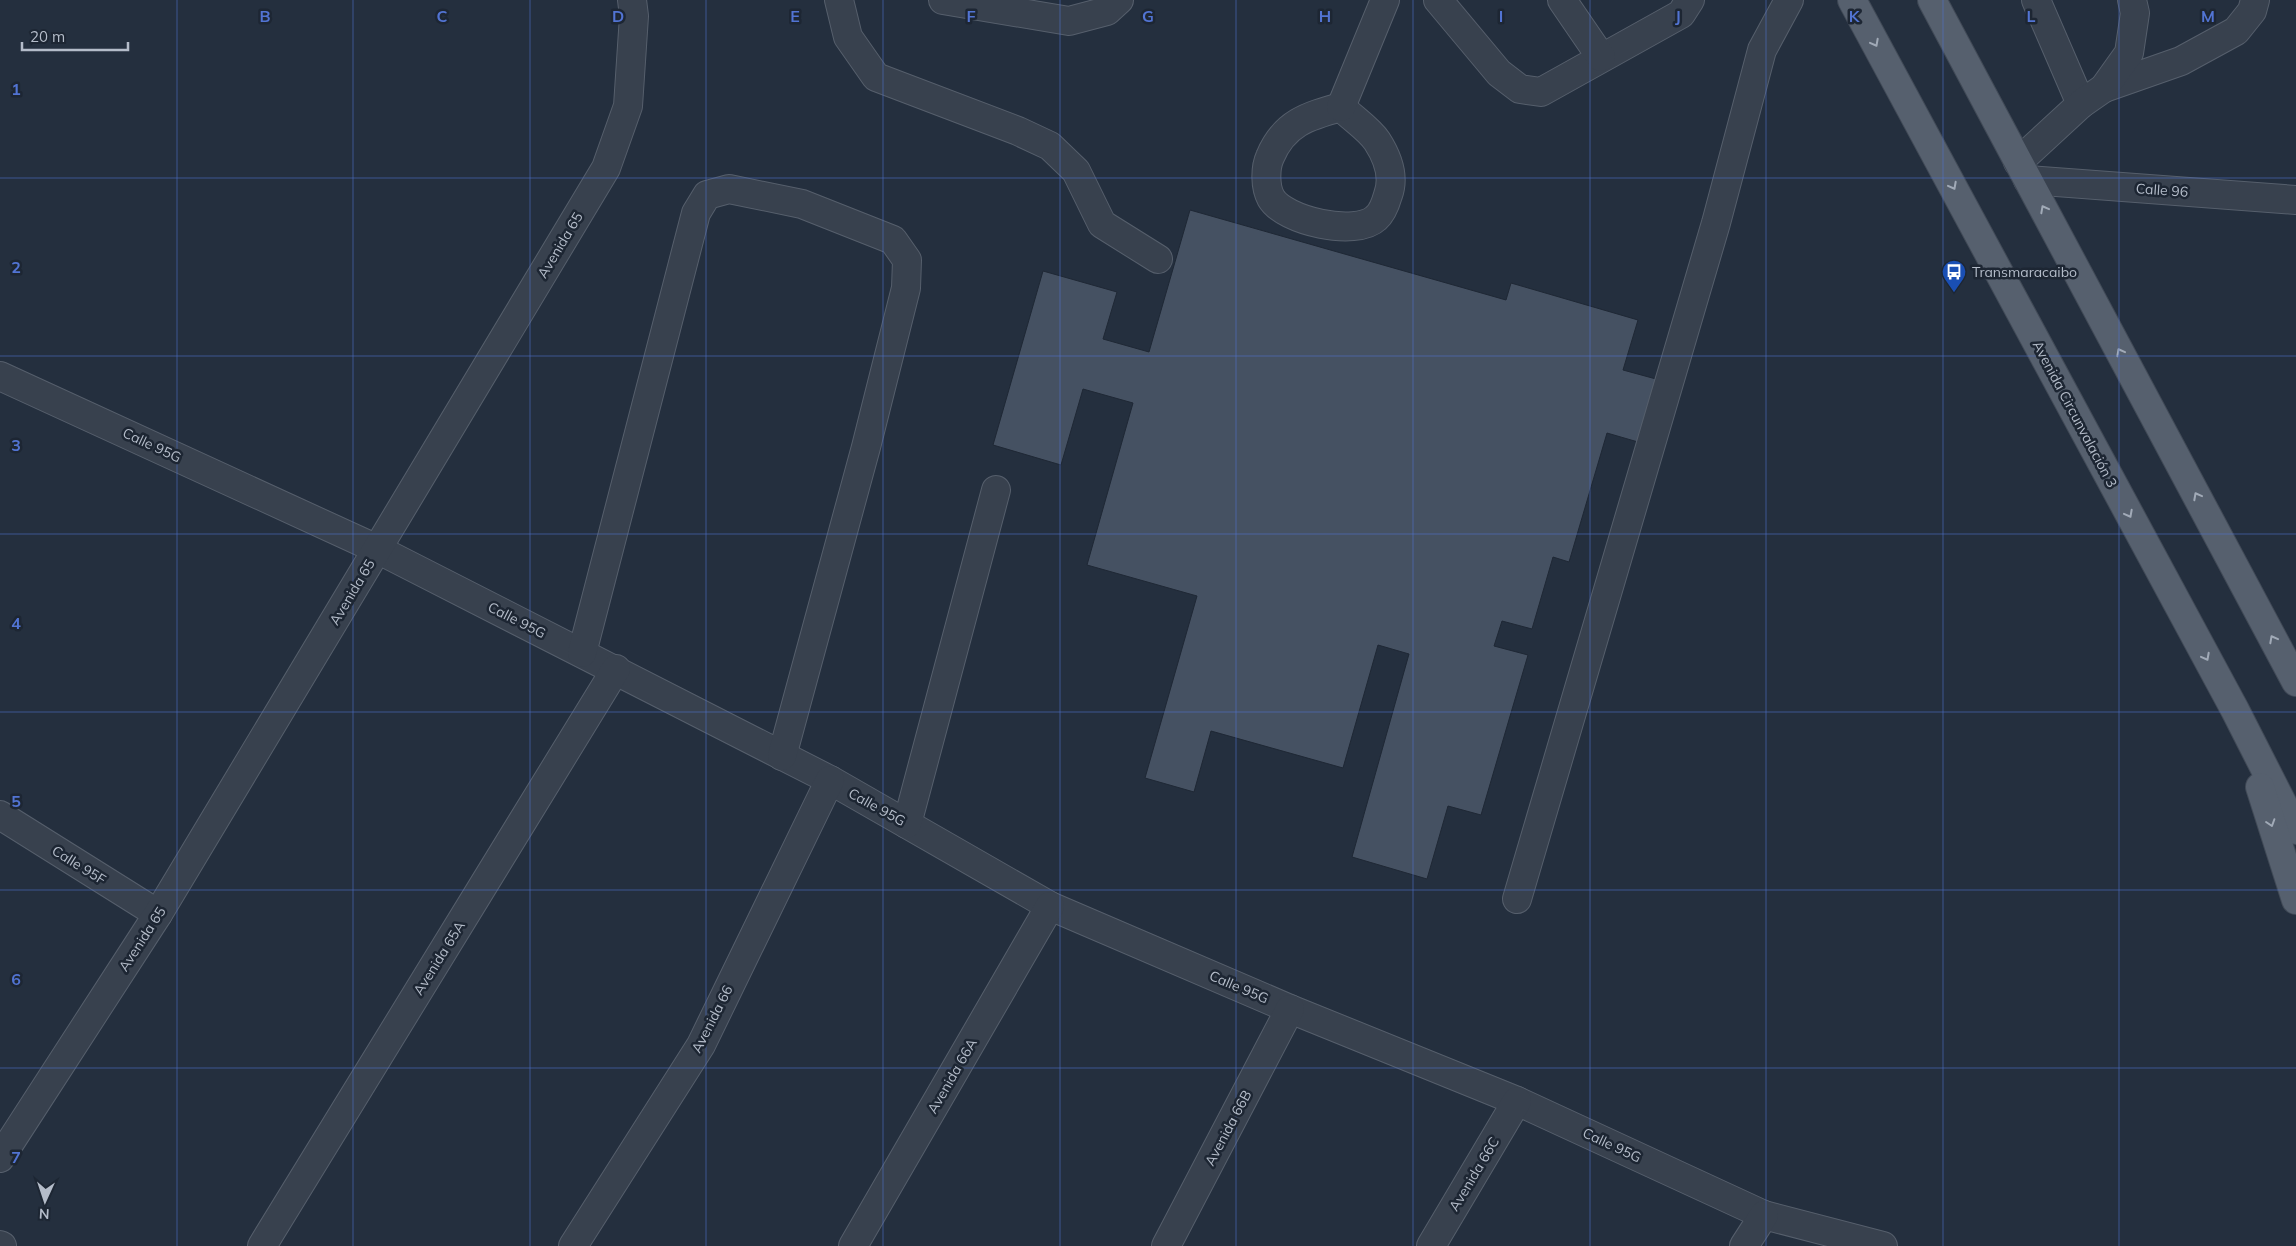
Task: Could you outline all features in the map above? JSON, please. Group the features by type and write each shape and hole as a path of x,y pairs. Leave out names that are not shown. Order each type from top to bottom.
{"main road":[{"name":"Avenida Circunvalación 3","path":"1852,0 2235,710 2296,830"},
{"path":"1932,0 2296,682"},
{"path":"2235,710 2296,900"}],"street":[{"name":"Avenida 65","path":"0,1158 158,914 606,168 628,106 634,16 632,0"},
{"path":"839,0 848,37 876,77 1018,131 1050,146 1076,171 1102,224 1158,259"},
{"path":"942,0 1069,21 1107,11 1119,0"},
{"path":"1341,108 1385,0"},
{"path":"1438,0 1499,73 1520,89 1541,92 1600,57 1680,14 1690,0"},
{"path":"1562,0 1600,57"},
{"path":"1517,899 1716,223 1762,50 1789,0"},
{"path":"2036,0 2081,104"},
{"path":"2104,88 2130,52 2135,13 2132,0"},
{"path":"2023,171 2081,104 2104,88 2181,61 2236,31 2252,11 2254,0"},
{"path":"1341,108 1376,139 1387,160 1392,183 1386,203 1375,219 1355,226 1328,226 1285,212 1271,198 1266,181 1267,162 1276,141 1293,125 1311,115 1341,108"},
{"name":"Calle 96","path":"2023,171 2296,200"},
{"path":"582,653 696,213 707,195 728,189 802,204 893,240 907,260 906,288 866,447 782,756"},
{"name":"Calle 95G","path":"0,376 377,549 616,669 830,780 1050,906 1290,1009 1517,1101 1764,1215 1883,1246"},
{"path":"907,824 996,490"},
{"name":"Avenida 65A","path":"262,1246 616,669"},
{"name":"Avenida 66","path":"574,1246 701,1045 830,780"},
{"name":"Calle 95F","path":"0,815 158,914"},
{"name":"Avenida 66A","path":"853,1246 1050,906"},
{"name":"Avenida 66B","path":"1166,1246 1290,1009"},
{"name":"Avenida 66C","path":"1431,1246 1517,1101"},
{"path":"1744,1246 1764,1215"}],"building":[{"path":"1190,210 1506,300 1511,283 1638,320 1623,370 1656,379 1638,442 1607,433 1569,562 1553,557 1532,629 1502,621 1494,646 1528,655 1481,815 1448,806 1427,879 1352,857 1409,654 1378,645 1343,768 1211,731 1194,792 1145,778 1197,596 1087,565 1133,403 1083,389 1061,465 993,445 1043,271 1117,292 1103,339 1149,352"}],"place":[{"name":"Transmaracaibo","path":"1954,293"}]}
